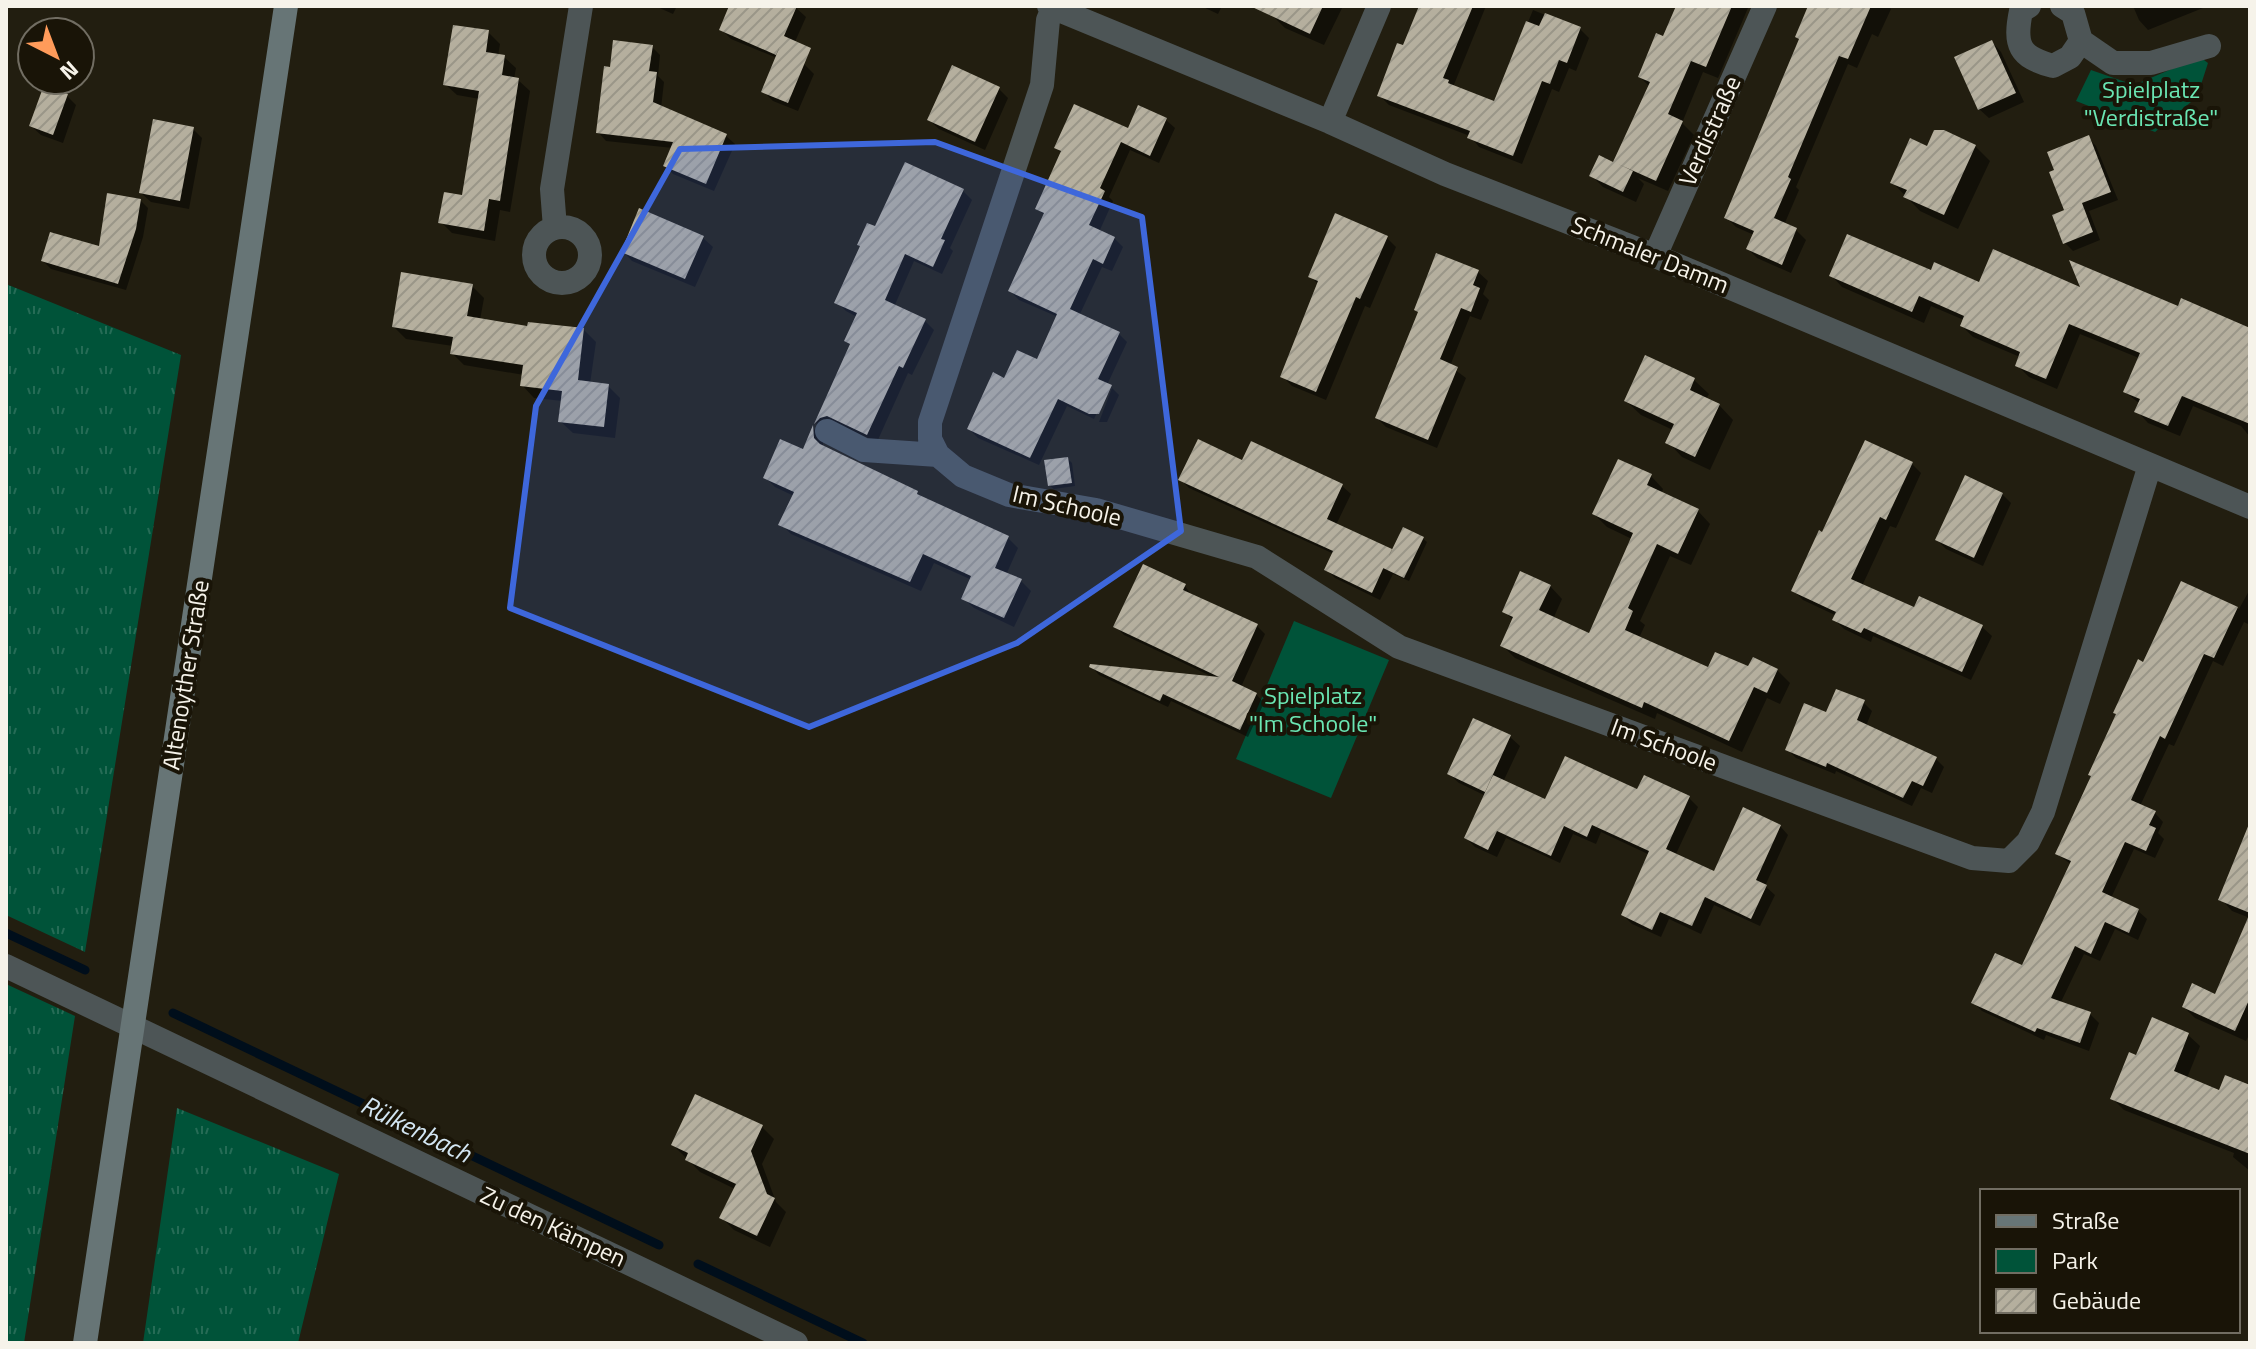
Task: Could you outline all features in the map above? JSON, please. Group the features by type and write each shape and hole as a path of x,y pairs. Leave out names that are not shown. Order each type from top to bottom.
{"main road":[{"name":"Altenoyther Straße","path":"85,1343 286,6"}],"street":[{"path":"555,228 552,189 581,6"},
{"path":"1330,122 1379,6"},
{"name":"Verdistraße","path":"1655,256 1765,6"},
{"path":"2062,6 2073,13 2081,41 2113,63 2151,63 2209,46"},
{"path":"938,455 930,439 930,422 1042,85 1051,7"},
{"name":"Schmaler Damm","path":"1051,7 1330,122 1445,174 1655,256 2250,507"},
{"path":"2020,8 2016,32 2019,47 2033,61 2053,66 2070,57 2081,41"},
{"path":"827,431 864,450 938,455"},
{"name":"Im Schoole","path":"938,455 963,476 1009,495 1096,510 1257,557 1399,647 1972,858 2009,861 2028,842 2043,812 2150,465"},
{"name":"Zu den Kämpen","path":"6,966 796,1343"}],"highlighted area":[{"path":"935,142 1142,217 1181,531 1017,643 809,727 510,608 536,406 680,149"}],"green space":[{"name":"Spielplatz \"Verdistraße\"","path":"2200,57 2208,63 2197,97 2155,132 2076,101 2091,70 2134,85"},
{"path":"6,284 181,355 85,952 6,915"},
{"name":"Spielplatz \"Im Schoole\"","path":"1294,621 1389,660 1331,798 1236,759"},
{"path":"6,984 75,1016 24,1343 6,1343"},
{"path":"177,1108 339,1174 298,1343 143,1343"}],"building":[{"path":"729,6 797,6 784,36 811,48 788,103 761,92 780,46 776,55 719,30"},
{"path":"1250,6 1323,6 1310,34"},
{"path":"1419,6 1473,6 1443,78 1449,80 1448,83 1494,101 1526,21 1539,26 1545,13 1581,27 1567,63 1559,60 1550,84 1542,81 1513,156 1467,138 1470,131 1377,96 1397,43 1403,45"},
{"path":"1676,6 1732,6 1706,67 1691,61 1668,114 1683,121 1656,181 1618,164 1633,171 1623,192 1589,176 1599,155 1613,162 1650,82 1638,77 1656,33 1663,36"},
{"path":"1808,6 1871,6 1848,59 1839,56 1788,177 1791,179 1774,218 1797,228 1782,265 1746,249 1754,231 1724,218 1799,39 1795,37"},
{"path":"453,25 489,30 486,52 505,55 502,75 519,78 500,201 489,199 484,231 438,223 444,192 462,195 479,91 443,85"},
{"path":"613,40 653,45 649,71 657,72 653,102 727,134 706,184 663,166 673,142 596,133 604,66 610,67"},
{"path":"1992,40 2016,93 1978,110 1954,57"},
{"path":"952,65 1000,87 975,142 927,120"},
{"path":"40,96 67,96 53,135 29,126"},
{"path":"1074,104 1128,128 1138,105 1167,118 1150,156 1121,142 1100,188 1105,191 1089,225 1115,237 1103,264 1093,259 1070,309 1120,332 1098,379 1112,385 1099,414 1089,414 1058,399 1030,458 967,429 993,372 1004,378 1017,350 1037,359 1057,314 1008,291 1044,213 1035,209 1061,151 1054,148"},
{"path":"153,119 194,127 180,201 139,193"},
{"path":"1934,130 1944,130 1976,145 1944,215 1903,197 1907,190 1890,183 1910,138 1927,146"},
{"path":"2089,135 2111,192 2082,203 2093,232 2063,244 2052,215 2079,204 2064,210 2049,172 2054,170 2047,152"},
{"path":"905,162 964,189 941,239 945,240 933,267 905,254 885,300 926,319 903,368 899,366 867,435 827,416 814,424 850,344 844,341 857,313 834,303 867,223 875,226"},
{"path":"107,193 141,199 136,229 118,284 41,261 50,232 99,246"},
{"path":"639,208 704,236 685,279 621,252"},
{"path":"1335,213 1388,236 1360,299 1356,297 1316,392 1280,377 1318,281 1308,277"},
{"path":"1847,234 1931,270 1934,262 1979,282 1993,249 2080,287 2069,260 2178,306 2181,298 2250,328 2250,424 2182,396 2168,426 2134,412 2140,399 2123,392 2140,353 2069,324 2046,379 2015,366 2020,352 1960,326 1964,316 1919,296 1912,312 1829,276"},
{"path":"1436,253 1479,270 1473,285 1480,288 1471,312 1461,308 1440,359 1458,367 1428,440 1375,418 1418,312 1414,310"},
{"path":"401,272 473,284 467,316 527,326 528,322 584,328 578,380 609,384 604,427 558,422 562,391 520,386 523,365 450,354 453,337 392,327"},
{"path":"1645,355 1695,378 1690,390 1720,404 1695,457 1665,443 1674,424 1624,401"},
{"path":"813,425 814,438 820,444 918,491 917,494 1009,536 995,568 1022,579 1004,618 961,599 971,576 923,554 910,582 778,525 794,492 763,478 780,439 803,449"},
{"path":"1198,439 1242,460 1251,441 1343,484 1327,519 1392,549 1372,593 1324,570 1333,551 1178,480"},
{"path":"1865,440 1913,462 1886,520 1880,517 1851,579 1914,607 1919,596 1983,625 1962,672 1864,628 1861,633 1832,620 1836,612 1791,591"},
{"path":"1068,457 1072,483 1048,486 1044,460"},
{"path":"1618,459 1652,474 1647,485 1699,509 1678,554 1657,544 1628,608 1633,611 1625,630 1708,667 1715,652 1748,666 1753,657 1778,669 1767,693 1754,687 1729,741 1644,702 1642,708 1500,646 1513,617 1502,612 1520,571 1551,585 1539,610 1589,633 1633,533 1592,514"},
{"path":"1965,475 2003,493 1974,558 1935,540"},
{"path":"1403,527 1424,537 1404,578 1383,568"},
{"path":"1143,564 1186,584 1183,590 1258,624 1232,681 1257,693 1240,730 1163,694 1160,701 1089,667 1090,664 1219,677 1113,627"},
{"path":"2181,581 2238,607 2214,658 2204,654 2165,739 2160,736 2131,800 2156,811 2149,825 2156,828 2146,851 2125,842 2102,892 2139,909 2129,933 2105,922 2091,954 2075,946 2051,998 2091,1012 2080,1043 2037,1028 2035,1032 1971,1003 1995,953 2022,965 2071,861 2055,854 2091,776 2088,775 2116,714 2113,713 2138,659 2143,662"},
{"path":"1836,689 1865,700 1857,720 1937,757 1923,786 1912,781 1903,798 1827,763 1826,767 1785,750 1804,703 1826,712"},
{"path":"1473,718 1511,735 1485,792 1447,774"},
{"path":"1565,756 1637,789 1644,775 1690,796 1666,849 1714,871 1743,807 1781,825 1756,880 1767,885 1751,919 1705,897 1692,926 1660,912 1652,930 1621,915 1649,851 1592,825 1587,837 1564,826 1551,856 1497,831 1488,850 1464,838 1493,775 1545,799"},
{"path":"2250,824 2250,913 2218,900"},
{"path":"2250,913 2250,998 2235,1031 2182,1007 2192,983 2215,994"},
{"path":"2152,1017 2189,1033 2174,1071 2219,1090 2225,1075 2250,1085 2250,1154 2110,1099 2129,1052 2136,1055"},
{"path":"695,1094 763,1125 751,1151 767,1194 775,1198 757,1236 719,1218 736,1184 685,1160 688,1153 671,1145"}],"waterway":[{"name":"Rülkenbach","path":"6,933 85,970"},
{"name":"Rülkenbach","path":"173,1013 659,1245"},
{"name":"Rülkenbach","path":"698,1264 863,1343"}]}
